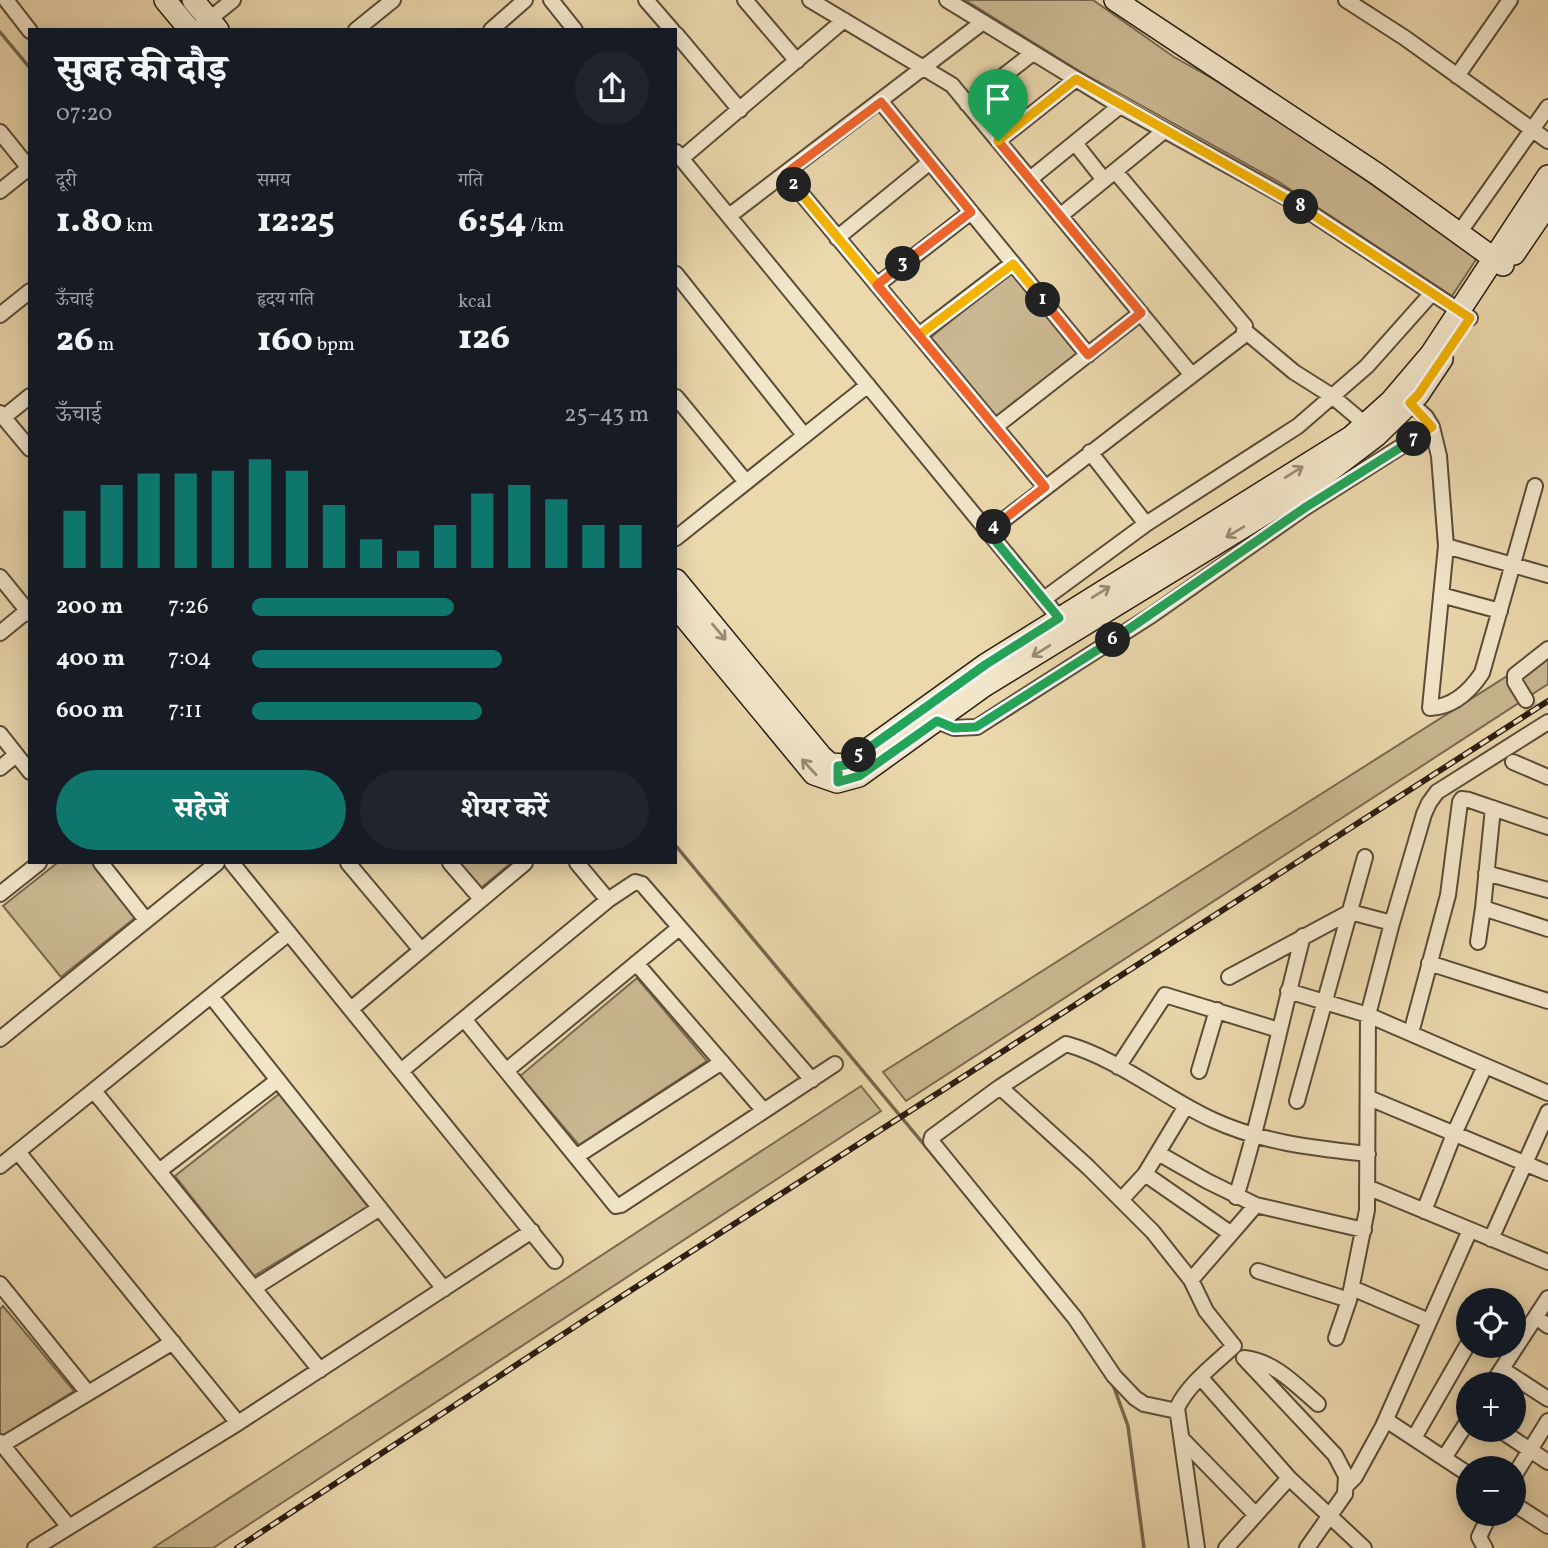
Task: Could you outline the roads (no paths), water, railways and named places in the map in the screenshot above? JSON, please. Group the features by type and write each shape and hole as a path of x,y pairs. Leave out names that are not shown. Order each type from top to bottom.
{"street":[{"path":"6,0 28,28"},
{"path":"164,0 188,28"},
{"path":"193,0 208,26 229,1"},
{"path":"361,28 393,0"},
{"path":"493,28 525,0"},
{"path":"551,0 573,28"},
{"path":"745,0 797,61"},
{"path":"810,0 947,80 1191,374"},
{"path":"947,0 1120,106 1294,202 1465,315"},
{"path":"1115,0 1377,174 1500,262"},
{"path":"1346,0 1548,141"},
{"path":"1457,76 1510,0"},
{"path":"650,1 670,28"},
{"path":"844,20 740,110 678,155 1059,618"},
{"path":"729,216 983,22"},
{"path":"677,35 740,110"},
{"path":"968,104 1033,53"},
{"path":"998,141 1076,79"},
{"path":"881,102 1088,355"},
{"path":"1030,179 1120,106"},
{"path":"1459,233 1548,107"},
{"path":"1060,216 1164,131"},
{"path":"0,132 28,166"},
{"path":"988,532 1243,336 1245,331 1245,326 1110,175 1075,143"},
{"path":"838,238 930,162"},
{"path":"0,191 28,168"},
{"path":"785,174 1045,487"},
{"path":"838,774 846,765 985,665 1351,437 1365,424 1404,398 1418,395 1500,262 1548,176"},
{"path":"1500,262 1548,204"},
{"path":"877,285 971,212"},
{"path":"919,335 1013,264"},
{"path":"677,275 804,435"},
{"path":"0,315 28,293"},
{"path":"1044,599 1146,523 1298,426 1367,366 1432,293"},
{"path":"995,427 1141,313"},
{"path":"1245,331 1294,372 1332,396 1365,424"},
{"path":"677,537 868,385"},
{"path":"28,397 2,415 28,447"},
{"path":"677,398 746,482"},
{"path":"1404,398 1432,427 1437,441 1446,547 1430,708 1450,705 1475,683 1486,663 1535,486"},
{"path":"937,721 954,728 976,727 1152,615 1280,515 1310,486 1376,436 1404,398"},
{"path":"677,608 814,774 859,776 984,686 1432,427"},
{"path":"1090,452 1146,523"},
{"path":"1446,547 1548,575"},
{"path":"0,577 28,612"},
{"path":"677,581 838,774"},
{"path":"1441,595 1500,611"},
{"path":"0,633 28,614"},
{"path":"1526,700 1515,682 1515,674 1548,649"},
{"path":"1336,1338 1351,1294 1364,1230 1368,1154 1368,1015 1392,923 1429,803 1437,792 1542,721"},
{"path":"0,734 28,770"},
{"path":"0,768 16,755"},
{"path":"1513,762 1548,777"},
{"path":"1411,1033 1448,895 1460,802 1462,799 1469,800 1548,827"},
{"path":"1478,942 1493,808"},
{"path":"1297,1101 1365,858"},
{"path":"0,894 38,864"},
{"path":"102,864 146,920"},
{"path":"2,1033 215,864"},
{"path":"233,864 555,1261"},
{"path":"349,864 421,950"},
{"path":"451,864 481,899"},
{"path":"351,1009 524,864"},
{"path":"579,864 608,900"},
{"path":"1486,873 1548,890"},
{"path":"401,1071 608,900 635,882 642,884 812,1080"},
{"path":"1483,908 1548,929"},
{"path":"1229,977 1350,912 1392,923"},
{"path":"507,1070 679,928"},
{"path":"0,1167 289,933"},
{"path":"1236,1196 1255,1136 1303,936"},
{"path":"636,963 764,1111"},
{"path":"1429,963 1548,1001"},
{"path":"1289,991 1368,1015 1548,1093"},
{"path":"1118,1067 1165,995 1279,1030"},
{"path":"211,996 443,1289"},
{"path":"1199,1071 1217,1010"},
{"path":"464,1019 616,1206 835,1064"},
{"path":"1177,1411 1144,1404 1114,1376 1075,1318 932,1141 935,1134 1066,1044 1118,1067 1213,1120 1255,1136 1299,1147 1368,1154"},
{"path":"577,1156 722,1062"},
{"path":"1424,1211 1454,1134 1485,1066"},
{"path":"159,1171 278,1080"},
{"path":"1000,1087 1153,1232 1191,1280 1206,1311 1234,1346 1181,1400 1177,1411 1197,1548"},
{"path":"94,1091 320,1370"},
{"path":"1369,1098 1548,1173"},
{"path":"1121,1200 1145,1174 1186,1106"},
{"path":"1491,1239 1548,1112"},
{"path":"18,1152 238,1423"},
{"path":"1158,1153 1255,1205 1364,1230"},
{"path":"1145,1174 1230,1233"},
{"path":"1367,1186 1548,1262"},
{"path":"1191,1280 1255,1205"},
{"path":"254,1288 380,1209"},
{"path":"1347,1485 1361,1467 1386,1420 1470,1230"},
{"path":"35,1548 238,1423 532,1231"},
{"path":"1258,1271 1351,1294 1429,1321"},
{"path":"2,1290 88,1393"},
{"path":"1500,1372 1542,1321 1548,1298"},
{"path":"69,1527 1,1444 173,1342"},
{"path":"1307,1548 1345,1494 1346,1476 1335,1455 1244,1357 1270,1365 1318,1404"},
{"path":"1414,1438 1460,1358"},
{"path":"1502,1369 1548,1399"},
{"path":"1201,1378 1289,1478 1364,1548"},
{"path":"1386,1420 1456,1466"},
{"path":"1526,1456 1548,1421"},
{"path":"1182,1439 1256,1515"},
{"path":"1444,1458 1456,1440"},
{"path":"1518,1442 1548,1462"},
{"path":"1226,1548 1289,1478"},
{"path":"1526,1512 1548,1526"},
{"path":"1484,1526 1479,1537 1485,1548"}],"waterway":[{"path":"0,32 28,66"},
{"path":"677,847 941,1165"},
{"path":"1112,1382 1128,1426 1144,1548"}],"tunnel":[{"path":"1526,700 1537,717"}],"railway":[{"path":"237,1548 591,1316 1548,701"}]}
